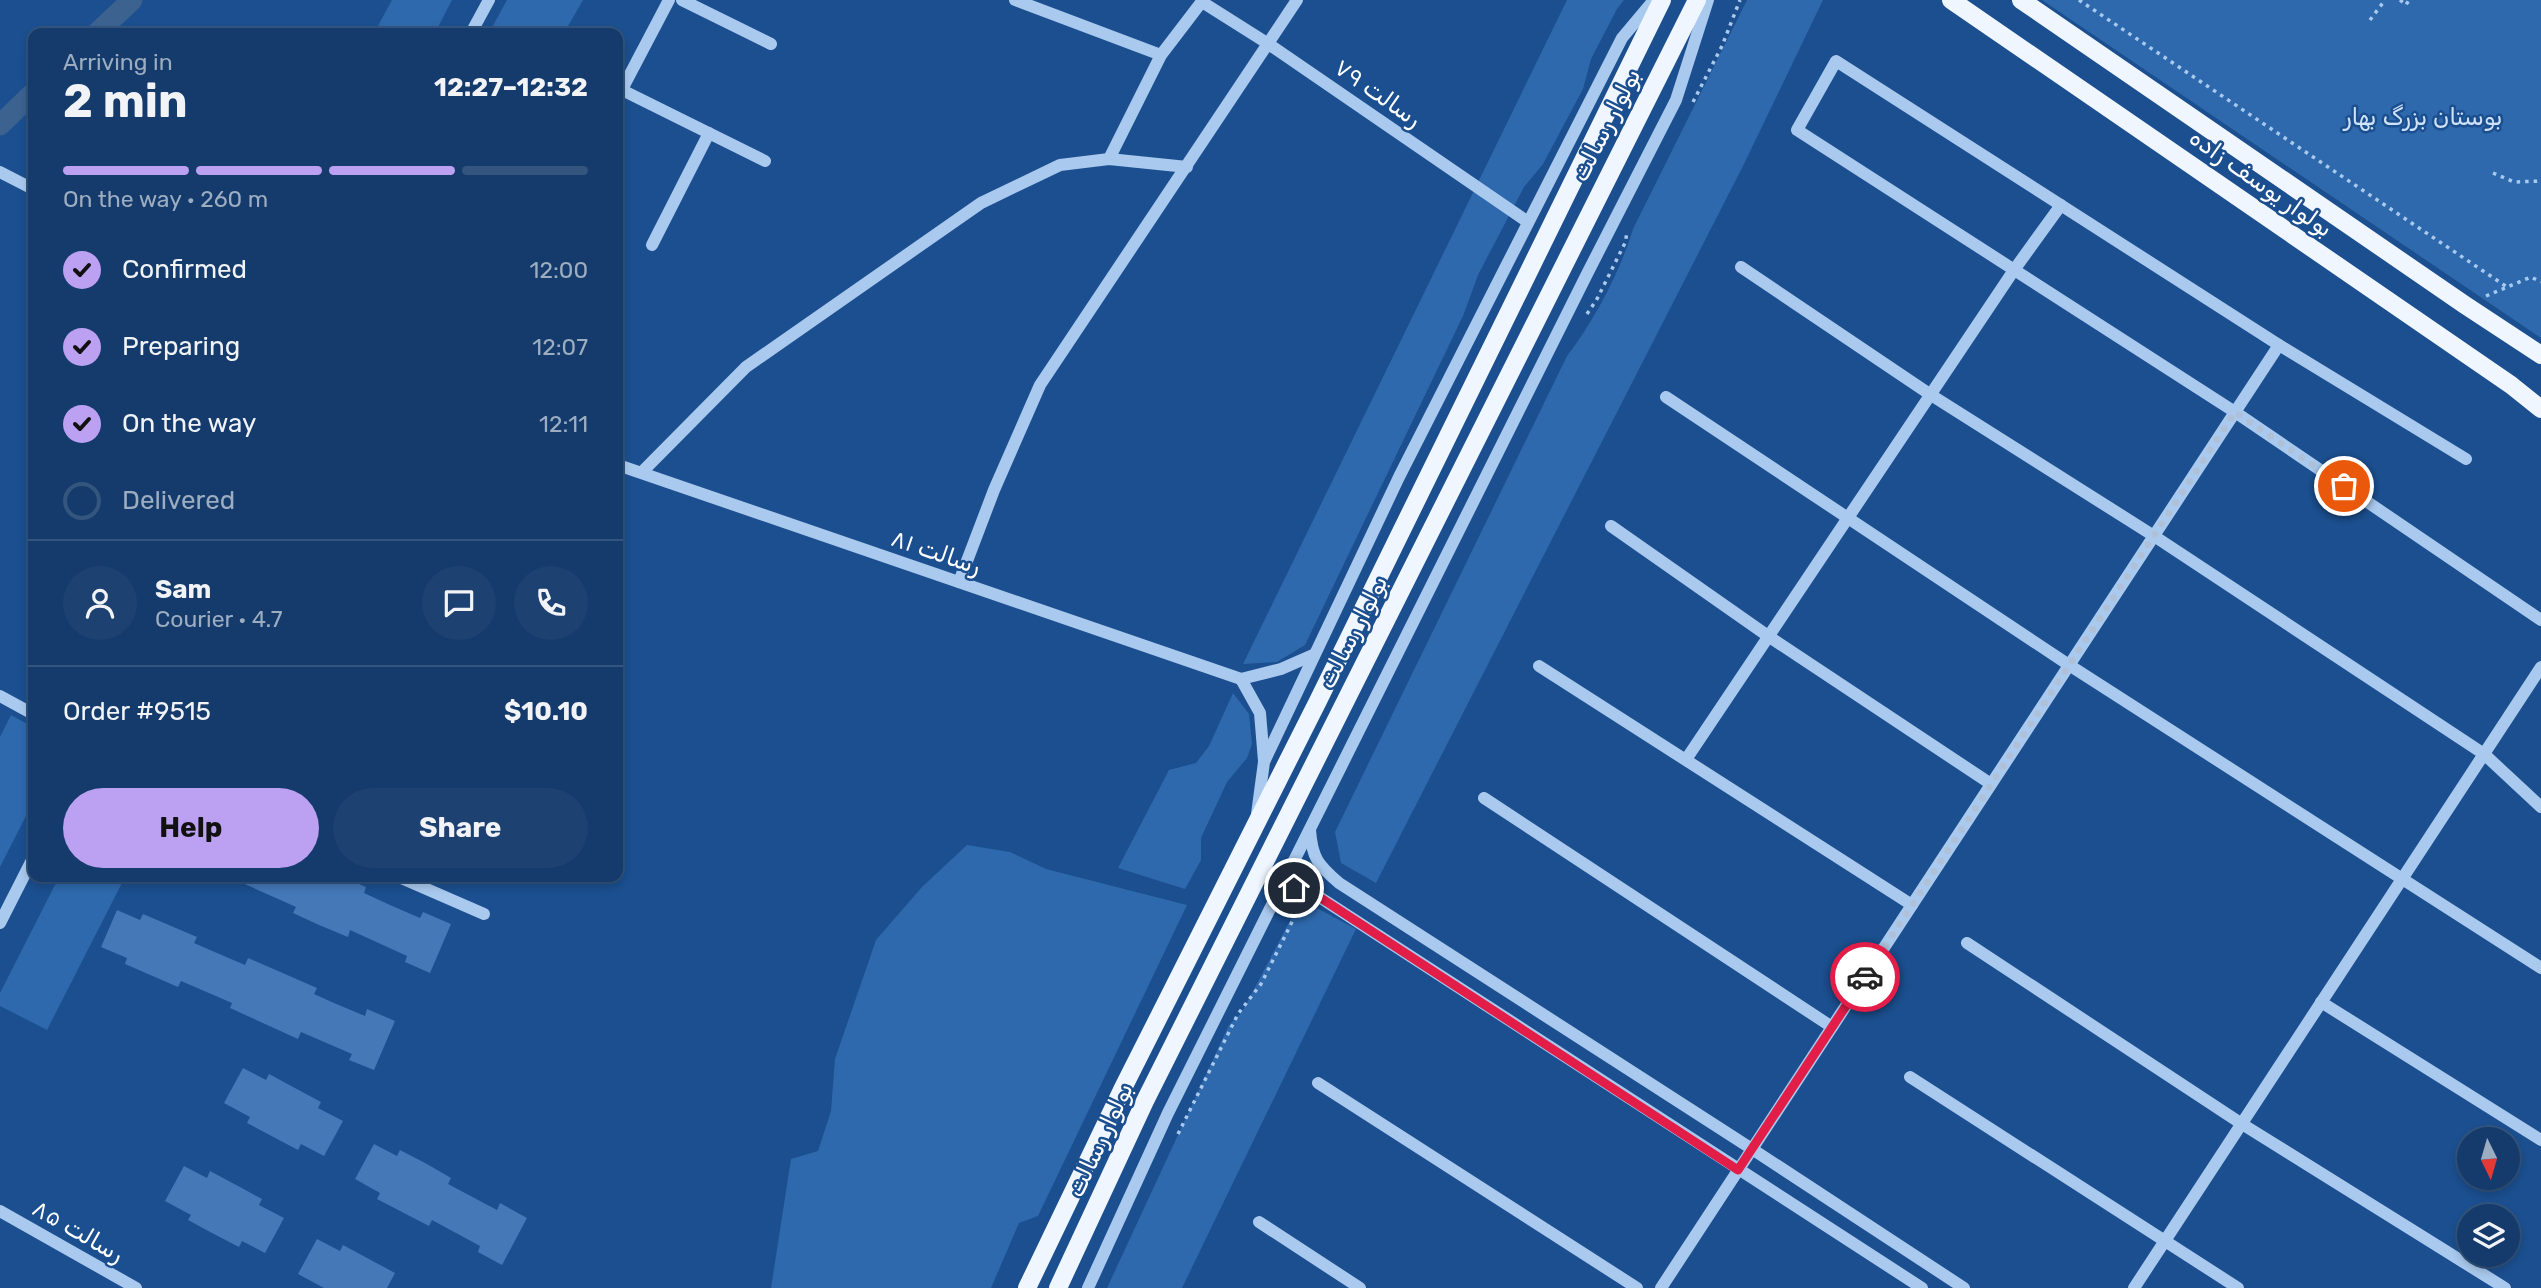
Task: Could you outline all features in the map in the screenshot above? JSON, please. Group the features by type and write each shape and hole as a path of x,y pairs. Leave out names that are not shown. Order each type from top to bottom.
{"main road":[{"name":"بولوار رسالت","path":"1027,1288 1123,1088 1662,0"},
{"name":"بولوار رسالت","path":"1058,1288 1145,1101 1697,0"},
{"name":"بولوار یوسف زاده","path":"1951,0 2511,385 2541,409"},
{"name":"بولوار یوسف زاده","path":"2021,0 2541,355"}],"street":[{"path":"474,28 488,0"},
{"path":"623,87 669,0"},
{"path":"682,0 771,44"},
{"path":"1016,0 1161,55"},
{"path":"959,582 994,490 1040,385 1297,0"},
{"path":"1264,762 1399,477 1622,38 1654,0"},
{"path":"1088,1288 1168,1113 1676,100 1707,0"},
{"path":"1109,159 1161,55 1203,1"},
{"name":"رسالت ۷۹","path":"1203,1 1528,222"},
{"path":"2466,459 2279,345 1836,61 1797,130 2235,412 2541,620"},
{"path":"623,94 765,161"},
{"path":"652,245 709,133"},
{"path":"642,472 746,366 981,203 1060,165 1109,159 1187,167"},
{"path":"0,172 28,186"},
{"path":"1687,758 2014,270 2061,205"},
{"path":"1741,267 1931,395 2154,536 2484,754 2541,807"},
{"path":"1661,1288 2279,345"},
{"path":"1666,397 2069,665 2541,968"},
{"name":"رسالت ۸۱","path":"623,466 1241,679"},
{"path":"1611,526 1769,636 1991,784"},
{"path":"1255,825 1264,762 1260,713 1241,679 1281,669 1313,654"},
{"path":"1539,666 1687,758 1912,905"},
{"path":"2134,1288 2541,667"},
{"path":"0,696 28,710"},
{"path":"1484,798 1832,1027"},
{"path":"1310,828 1311,852 1324,871 1339,883 1964,1288"},
{"path":"0,923 28,868"},
{"path":"410,882 484,914"},
{"path":"1276,896 1294,888 1310,891 1922,1288"},
{"path":"1967,943 2242,1124 2505,1288"},
{"path":"2321,1002 2541,1140"},
{"path":"1910,1077 2238,1288"},
{"path":"1318,1083 1637,1288"},
{"name":"رسالت ۸۵","path":"0,1211 136,1288"},
{"path":"1259,1222 1360,1288"}],"path":[{"path":"1691,107 1722,46 1740,0"},
{"path":"2079,0 2507,287"},
{"path":"2370,20 2385,0"},
{"path":"2400,0 2406,5 2409,0"},
{"path":"2493,173 2514,182 2541,181"},
{"path":"1583,320 1597,299 1625,243 1630,222"},
{"path":"2465,305 2531,276 2541,282"},
{"path":"1177,1135 1238,1014 1261,984 1298,910 1328,903"}],"green space":[{"path":"392,0 452,0 438,28 377,28"},
{"path":"507,0 583,0 567,28 492,28"},
{"path":"1567,0 1624,0 1591,59 1583,89 1543,164 1524,187 1478,275 1463,316 1305,645 1277,662 1243,664"},
{"path":"1747,0 1823,0 1743,166 1376,883 1341,863 1335,832 1567,356 1614,279 1633,229"},
{"name":"بوستان بزرگ بهار","path":"2042,0 2541,0 2541,338"},
{"path":"1233,693 1249,714 1252,744 1247,758 1227,782 1201,838 1201,860 1185,889 1118,868 1169,770 1196,763 1209,746"},
{"path":"11,715 28,724 28,812 0,867 0,737"},
{"path":"967,845 1010,852 1046,869 1187,905 1038,1216 1019,1223 991,1288 771,1288 791,1159 818,1151 831,1111 835,1059 876,940 922,887"},
{"path":"56,882 122,882 47,1030 0,1006 0,993"},
{"path":"1315,907 1356,929 1182,1288 1107,1288 1229,1025 1242,1012 1294,913"}],"building":[{"path":"240,882 354,882 366,887 364,893 390,905 420,918 423,912 451,924 430,973 405,962 407,956 350,930 348,937 293,913 296,907"},
{"path":"117,910 140,920 143,914 197,937 194,943 245,965 248,958 317,988 314,994 365,1016 367,1009 395,1021 374,1070 349,1060 352,1054 301,1032 298,1039 230,1008 232,1003 181,981 178,987 125,964 127,958 101,947"},
{"path":"243,1068 266,1080 269,1074 321,1102 318,1108 343,1121 324,1156 301,1144 298,1150 247,1123 250,1117 224,1103"},
{"path":"374,1144 397,1156 400,1150 451,1178 448,1184 497,1210 500,1203 527,1218 502,1265 478,1252 480,1246 432,1220 429,1226 377,1199 380,1193 355,1179"},
{"path":"184,1166 207,1178 210,1171 262,1199 259,1205 284,1218 265,1253 242,1241 239,1247 212,1233 188,1220 191,1215 165,1201"},
{"path":"317,1239 340,1251 343,1245 395,1273 387,1288 324,1288 298,1274"}],"waterway":[{"path":"102,28 132,0"},
{"path":"0,125 28,98"}],"way so far":[{"path":"1865,977 2235,412 2344,486"}],"route":[{"path":"1294,888 1310,891 1738,1170 1865,977"}]}
